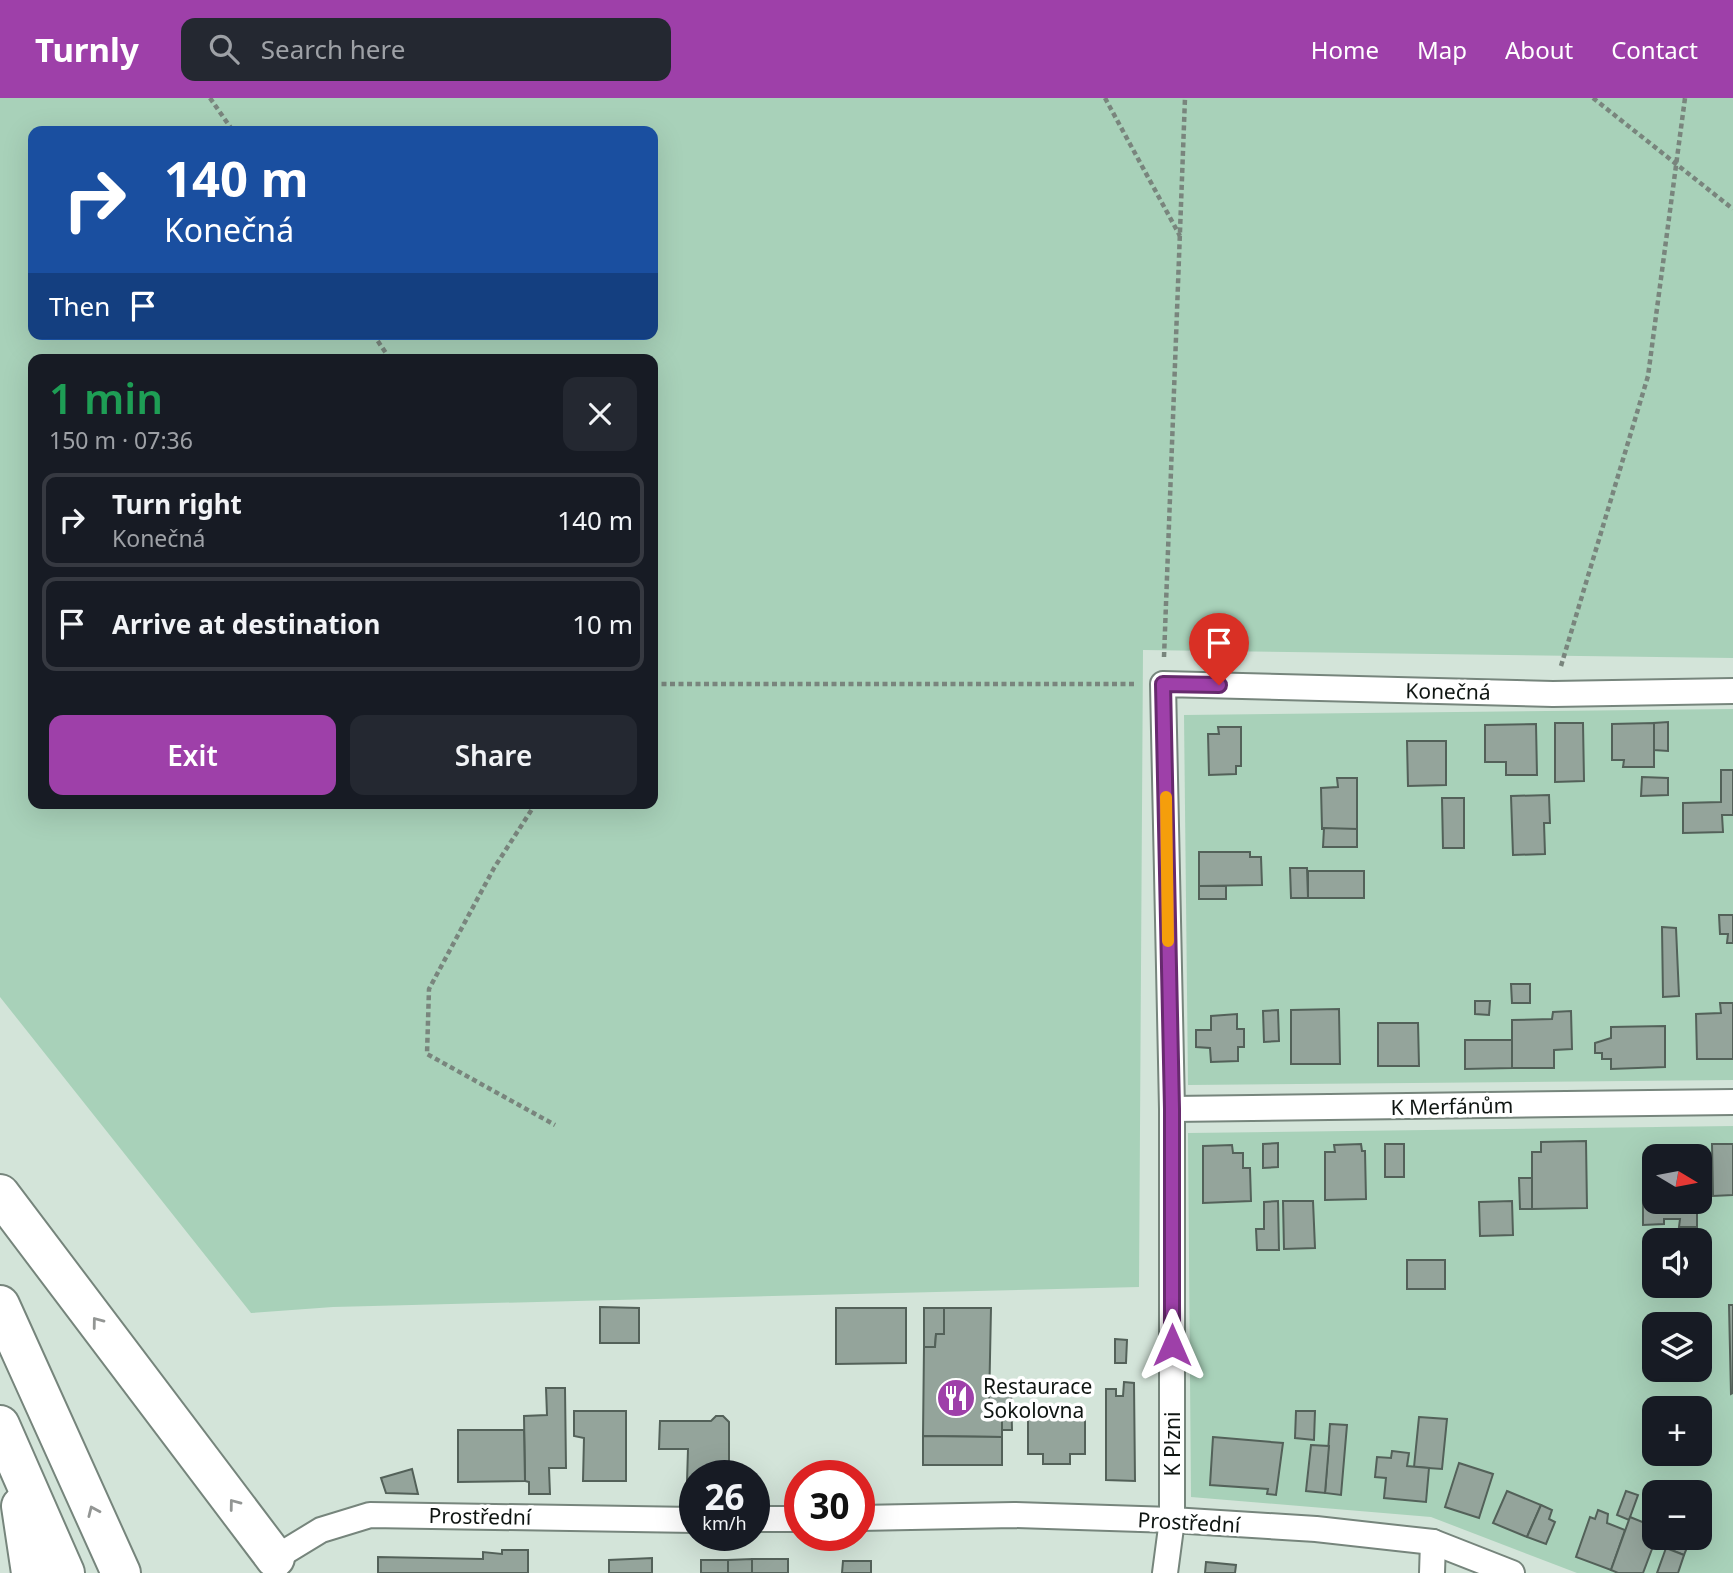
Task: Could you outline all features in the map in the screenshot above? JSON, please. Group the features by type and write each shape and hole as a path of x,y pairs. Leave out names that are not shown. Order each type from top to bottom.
{"highway":[{"path":"0,1195 275,1558"},
{"path":"0,1305 121,1573"},
{"path":"6,1437 31,1573"},
{"path":"6,1437 65,1573"}],"street":[{"name":"Konečná","path":"1163,684 1553,694 1733,691"},
{"name":"K Plzni","path":"1163,684 1172,1109 1172,1520 1165,1573"},
{"name":"K Merfánům","path":"1172,1109 1733,1102"},
{"name":"Prostřední","path":"275,1558 321,1530 370,1515 679,1520"},
{"name":"Prostřední","path":"875,1518 1014,1516 1172,1520 1316,1529 1433,1542 1512,1573"},
{"path":"1432,1573 1433,1542"}],"path":[{"path":"210,98 230,126"},
{"path":"1105,98 1180,236"},
{"path":"658,684 1163,684 1185,98"},
{"path":"1593,98 1733,209"},
{"path":"1553,694 1648,376 1685,98"},
{"path":"532,809 494,868 429,989 427,1054 555,1125"}],"green space":[{"path":"0,98 1733,98 1733,658 1143,650 1139,1287 333,1307 251,1313 0,997"},
{"path":"1733,709 1733,1080 1188,1085 1184,715"},
{"path":"1733,1126 1733,1573 1577,1573 1431,1517 1191,1497 1188,1133"}],"building":[{"path":"1668,722 1668,751 1654,750 1654,723"},
{"path":"1555,723 1583,723 1584,781 1555,782"},
{"path":"1654,723 1654,767 1623,767 1624,760 1612,760 1612,724"},
{"path":"1536,724 1537,775 1506,775 1506,762 1485,762 1485,725"},
{"path":"1218,727 1241,727 1241,766 1236,766 1236,774 1209,775 1208,734 1219,734"},
{"path":"1407,741 1446,741 1446,785 1408,786"},
{"path":"1721,770 1733,770 1733,815 1722,815 1723,832 1683,833 1683,803 1721,802"},
{"path":"1642,777 1668,778 1668,795 1641,796"},
{"path":"1337,778 1357,778 1357,829 1322,829 1321,788 1338,787"},
{"path":"1549,795 1550,823 1544,823 1545,854 1513,855 1511,796"},
{"path":"1442,798 1464,798 1464,848 1443,848"},
{"path":"1324,828 1357,829 1357,847 1323,847"},
{"path":"1199,852 1250,852 1250,857 1261,857 1262,885 1199,886"},
{"path":"1290,868 1307,868 1308,898 1291,898"},
{"path":"1308,871 1364,871 1364,898 1308,898"},
{"path":"1199,886 1226,886 1226,899 1199,899"},
{"path":"1719,915 1733,915 1733,943 1727,943 1728,934 1720,934"},
{"path":"1662,927 1676,928 1679,996 1663,997"},
{"path":"1511,984 1530,984 1530,1003 1512,1003"},
{"path":"1475,1001 1490,1001 1489,1015 1475,1014"},
{"path":"1720,1003 1733,1003 1733,1059 1697,1059 1696,1014 1721,1013"},
{"path":"1339,1009 1340,1064 1291,1064 1291,1010"},
{"path":"1278,1010 1279,1041 1264,1042 1263,1011"},
{"path":"1571,1011 1572,1049 1554,1050 1554,1068 1512,1068 1512,1020 1552,1019 1553,1012"},
{"path":"1237,1014 1237,1029 1244,1029 1244,1047 1238,1047 1238,1061 1211,1062 1210,1048 1196,1047 1196,1030 1211,1030 1211,1016"},
{"path":"1378,1023 1418,1023 1419,1066 1378,1066"},
{"path":"1665,1026 1665,1067 1611,1069 1611,1059 1602,1059 1602,1053 1595,1053 1595,1043 1611,1038 1611,1027"},
{"path":"1465,1040 1512,1040 1512,1068 1465,1069"},
{"path":"1586,1141 1587,1208 1532,1209 1532,1152 1541,1152 1541,1142"},
{"path":"1278,1143 1278,1167 1263,1168 1263,1144"},
{"path":"1361,1144 1362,1151 1365,1151 1366,1199 1325,1200 1325,1152 1335,1152 1334,1145"},
{"path":"1385,1144 1404,1144 1404,1177 1385,1177"},
{"path":"1712,1144 1733,1144 1733,1195 1713,1196"},
{"path":"1232,1145 1233,1153 1243,1153 1243,1168 1250,1168 1251,1201 1203,1203 1203,1146"},
{"path":"1519,1178 1532,1178 1532,1209 1520,1209"},
{"path":"1278,1201 1279,1250 1257,1250 1256,1229 1264,1229 1264,1202"},
{"path":"1283,1201 1313,1201 1315,1248 1284,1249"},
{"path":"1512,1201 1513,1235 1480,1236 1479,1202"},
{"path":"1643,1214 1697,1214 1697,1227 1679,1227 1680,1219 1664,1219 1664,1224 1643,1225"},
{"path":"1407,1260 1445,1260 1445,1289 1407,1289"},
{"path":"1729,1305 1733,1305 1731,1394"},
{"path":"600,1307 639,1308 639,1343 600,1343"},
{"path":"836,1308 906,1308 906,1363 836,1364"},
{"path":"924,1308 944,1308 944,1334 936,1334 935,1347 924,1347"},
{"path":"944,1308 991,1308 989,1407 1002,1407 1002,1437 923,1436 924,1347 935,1347 936,1334 944,1334"},
{"path":"1115,1339 1127,1340 1126,1363 1115,1363"},
{"path":"1124,1382 1134,1383 1135,1481 1106,1480 1106,1389 1116,1389 1116,1396 1123,1396"},
{"path":"989,1385 1011,1385 1012,1430 1002,1430 1002,1407 989,1407"},
{"path":"546,1388 565,1388 566,1468 549,1468 550,1494 529,1494 529,1482 525,1481 524,1416 547,1415"},
{"path":"574,1411 626,1411 626,1481 583,1481 584,1438 574,1436"},
{"path":"1043,1411 1070,1411 1070,1416 1085,1416 1085,1454 1070,1454 1070,1464 1043,1464 1043,1454 1028,1454 1028,1417 1043,1416"},
{"path":"1296,1411 1315,1411 1314,1440 1295,1438"},
{"path":"716,1416 723,1416 729,1422 729,1460 688,1460 688,1449 659,1449 660,1421 711,1421"},
{"path":"1419,1417 1447,1419 1442,1469 1414,1467"},
{"path":"1330,1424 1347,1425 1341,1495 1325,1493"},
{"path":"458,1430 524,1430 525,1481 458,1482"},
{"path":"923,1436 1002,1437 1002,1465 923,1465"},
{"path":"1213,1437 1283,1443 1276,1495 1267,1494 1268,1489 1210,1485"},
{"path":"1311,1445 1329,1446 1325,1493 1306,1491"},
{"path":"1392,1451 1409,1453 1407,1466 1429,1468 1426,1502 1384,1498 1386,1478 1375,1477 1377,1457 1391,1458"},
{"path":"1459,1463 1493,1474 1479,1518 1445,1507"},
{"path":"412,1469 418,1494 386,1493 381,1478"},
{"path":"1507,1491 1541,1505 1527,1537 1493,1523"},
{"path":"1626,1491 1638,1495 1629,1520 1617,1515"},
{"path":"1541,1505 1552,1510 1549,1519 1555,1522 1546,1544 1527,1537"},
{"path":"1598,1510 1608,1514 1607,1523 1625,1530 1611,1570 1576,1557 1590,1517 1595,1519"},
{"path":"1630,1517 1642,1522 1642,1550 1652,1550 1643,1573 1618,1573 1611,1570"},
{"path":"502,1550 528,1550 528,1573 378,1573 378,1557 483,1559 483,1552 502,1554"},
{"path":"1665,1550 1684,1555 1678,1573 1657,1573"},
{"path":"1671,1550 1686,1550 1684,1555"},
{"path":"652,1558 652,1573 609,1573 609,1560"},
{"path":"752,1559 752,1573 728,1573 728,1560"},
{"path":"752,1559 788,1559 788,1573 752,1573"},
{"path":"701,1560 728,1560 728,1573 701,1573"},
{"path":"843,1561 871,1561 871,1573 842,1573"},
{"path":"1206,1562 1236,1565 1235,1573 1205,1573"}],"slow traffic":[{"path":"1166,797 1168,941"}],"place":[{"name":"Restaurace Sokolovna","path":"956,1398"}],"route":[{"path":"1172,1345 1172,1109 1163,684 1219,685"}]}
